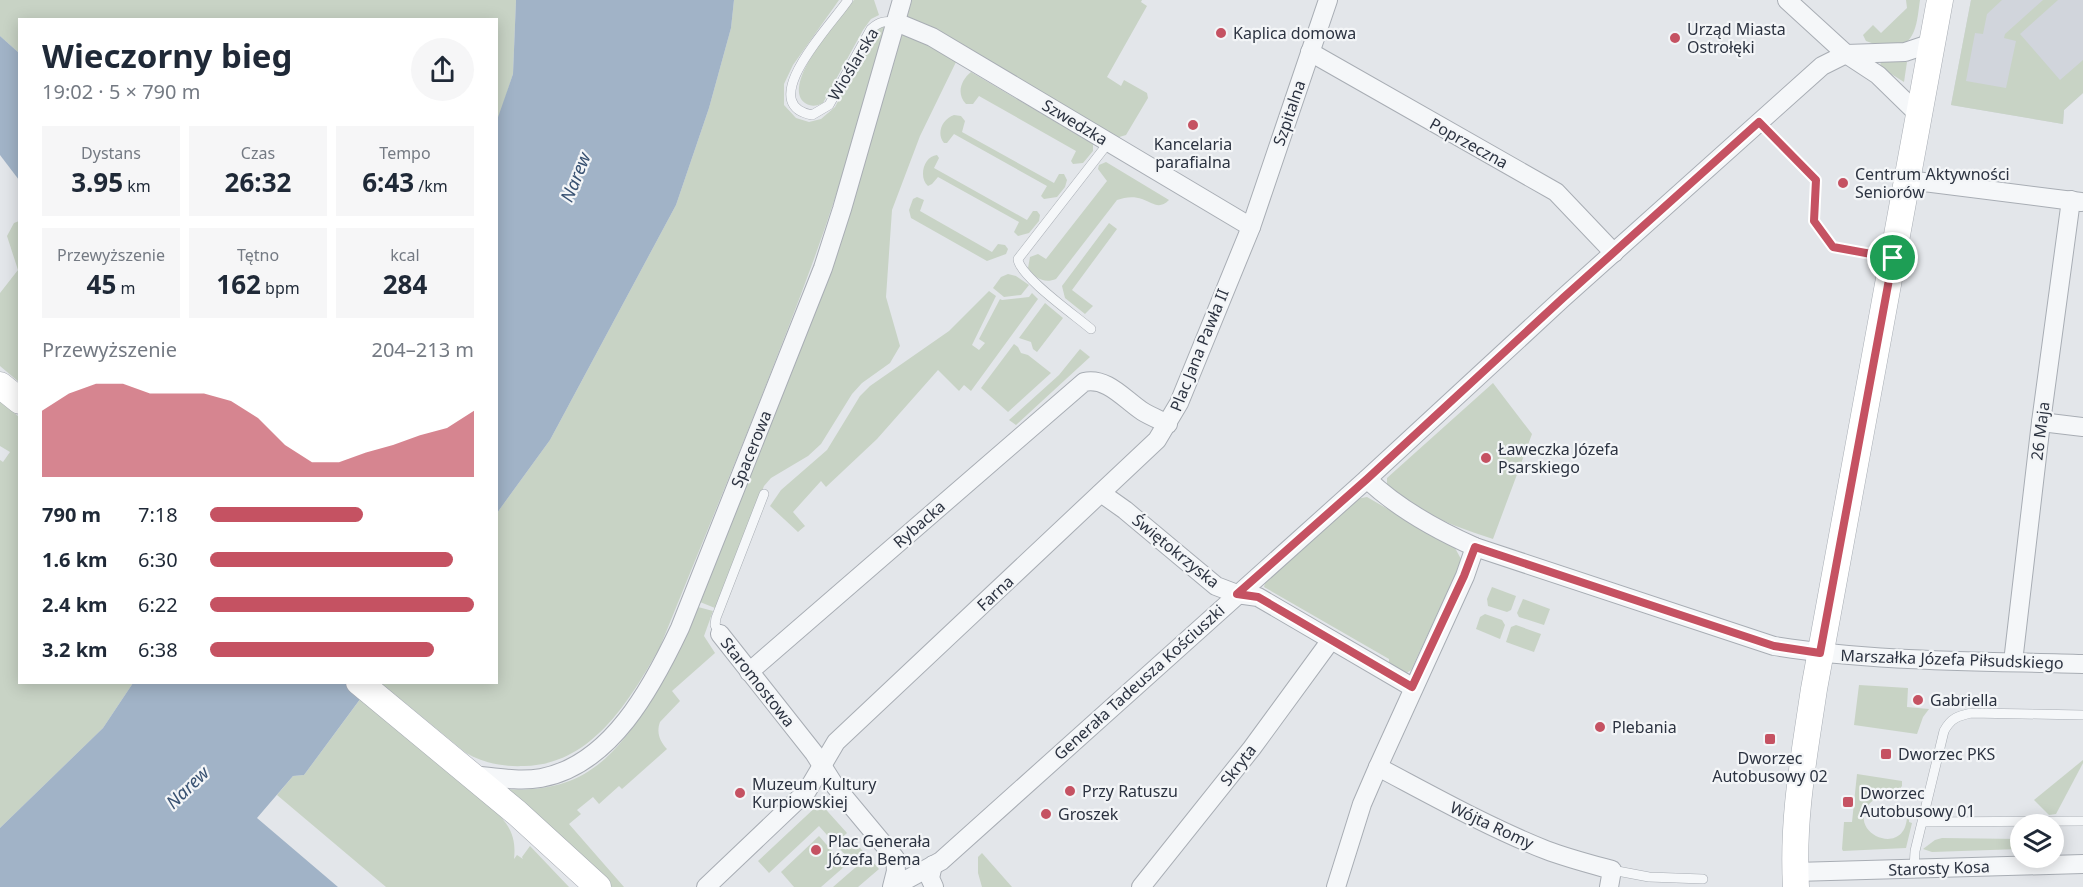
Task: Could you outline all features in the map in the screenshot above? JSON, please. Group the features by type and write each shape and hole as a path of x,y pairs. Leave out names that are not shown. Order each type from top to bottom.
{"street":[{"name":"Spacerowa","path":"472,775 509,779 541,778 571,768 599,751 614,736 665,659 680,628 823,268 902,0"},
{"name":"Szpitalna","path":"1251,226 1328,0"},
{"path":"1787,0 1846,54 1878,75 1919,115"},
{"path":"1795,879 1797,800 1820,653 1940,0"},
{"name":"Szwedzka","path":"897,22 932,37 1251,226"},
{"path":"1846,54 1905,52 1932,43"},
{"name":"Poprzeczna","path":"1310,52 1556,192 1614,253"},
{"name":"Generała Tadeusza Kościuszki","path":"892,887 941,861 1367,479 1563,298 1759,122 1822,66 1846,54"},
{"path":"1908,180 2077,201"},
{"name":"26 Maja","path":"2013,662 2041,422 2077,201"},
{"name":"Plac Jana Pawła II","path":"1091,380 1107,385 1145,413 1168,424 1179,403 1251,226"},
{"name":"Rybacka","path":"749,672 1077,387 1091,380"},
{"path":"0,385 18,399"},
{"path":"2041,422 2083,427"},
{"name":"Farna","path":"822,764 836,742 1143,455 1158,440 1168,424"},
{"name":"Marszałka Józefa Piłsudskiego","path":"1367,479 1392,500 1439,530 1475,547 1774,646 1820,653 2083,664"},
{"name":"Świętokrzyska","path":"1101,493 1125,510 1216,586 1237,594 1258,597 1412,687"},
{"path":"1336,887 1362,804 1475,547"},
{"name":"Staromostowa","path":"720,634 822,764"},
{"name":"Skryta","path":"1141,887 1252,748 1331,640"},
{"path":"361,684 549,841 598,887"},
{"path":"706,887 807,792 822,764"},
{"path":"822,764 835,786 895,858 896,871 892,887"},
{"name":"Wójta Romy","path":"1378,767 1483,823 1611,879"},
{"name":"Starosty Kosa","path":"1795,879 1914,869 2083,864"},
{"path":"933,865 930,878 934,887"}],"lane":[{"name":"Wioślarska","path":"848,0 802,61 791,83 790,94 793,104 803,113 813,115 829,105 878,22 897,22"},
{"path":"1759,122 1816,180 1814,221 1833,247 1893,258"},
{"path":"1091,328 1021,269 1018,259 1108,142"},
{"name":"Staromostowa","path":"720,634 716,618 764,494"},
{"path":"1914,869 1914,855 1944,731 1950,721 1971,713 2083,715"},
{"path":"1923,822 2083,821"},
{"path":"1611,879 1649,876 1703,879"}],"shaded area":[{"path":"1971,0 2083,0 2083,93 2064,110 2063,124 1951,105"}],"green space":[{"path":"0,0 516,0 513,74 498,120 498,18 18,18 18,52 0,36"},
{"path":"734,0 839,0 793,65 784,84 784,105 796,118 809,122 821,119 835,107 874,33 879,26 888,26 814,259 660,647 622,708 589,742 570,754 548,763 509,766 487,762 466,753 382,684 498,684 498,512 550,440 676,205 709,108 731,28"},
{"path":"854,0 874,0 879,15 871,19 863,30 823,103 814,106 807,104 799,94 800,81 806,67 826,35"},
{"path":"912,0 1142,0 1141,2 1147,6 1107,77 1121,86 1124,80 1147,93 1148,98 1126,135 1116,138 906,21"},
{"path":"1906,0 1920,0 1911,38 1906,43 1890,48 1866,41 1863,35 1873,25 1881,33 1907,8"},
{"path":"1971,0 2002,0 1987,14 1983,34 1975,33 1966,81 2006,88 2016,41 2004,38 2005,34 2043,0 2058,0 2020,34 2060,80 2083,60 2083,93 2064,110 2063,124 1951,105"},
{"path":"903,31 956,62 920,136 892,210 886,297 900,346 890,363 862,383 852,394 821,444 808,456 771,478 764,486 715,608 700,602 824,291"},
{"path":"1881,61 1907,62 1904,82 1880,67"},
{"path":"971,72 1093,144 1093,151 1083,163 1073,164 1071,161 1076,151 979,96 973,104 966,104 961,96 961,87"},
{"path":"954,115 961,116 965,121 962,132 1054,183 1059,174 1064,174 1067,180 1065,187 1057,197 1044,199 1041,196 1047,186 954,134 947,143 944,143 940,131 943,123"},
{"path":"937,155 939,158 934,168 1027,220 1033,211 1037,211 1040,215 1039,221 1029,233 1018,236 1014,232 1019,222 938,177 928,186 923,178 924,168 932,156"},
{"path":"1106,162 1169,200 1159,205 1136,197 1117,200 1056,279 1048,281 1037,277 1028,268 1030,257 1038,254 1046,259 1107,181 1098,169 1099,165"},
{"path":"917,197 924,200 920,211 992,252 998,244 1005,245 1008,249 1006,254 987,261 911,218 909,210 913,199"},
{"path":"18,222 18,270 7,236 14,223"},
{"path":"1109,223 1117,229 1072,290 1093,306 1085,314 1065,298 1062,286"},
{"path":"18,270 18,381 0,366 0,293"},
{"path":"1008,274 1016,276 1029,285 1021,295 1004,297 993,288 1001,277"},
{"path":"989,291 996,296 972,345 979,350 985,343 979,339 1000,299 1029,297 1032,293 1038,299 971,391 964,385 959,391 938,370 877,439 826,487 821,481 793,512 805,526 798,532 770,506 781,490 827,450 860,396 870,386 949,331"},
{"path":"1045,303 1063,318 1037,352 1033,349 1031,342 1019,338"},
{"path":"1014,344 1021,353 1028,355 1051,373 1008,412 981,388"},
{"path":"1080,349 1090,357 1016,425 1009,420 1059,375"},
{"path":"1493,383 1532,434 1493,539 1450,524 1423,511 1387,484 1387,478"},
{"path":"0,401 18,416 18,684 132,684 103,728 0,828 0,460 3,462 10,452 0,446"},
{"path":"1367,497 1455,548 1461,559 1411,670 1404,675 1389,670 1389,659 1264,587 1266,579 1356,499"},
{"path":"1492,587 1516,596 1511,610 1507,612 1488,606 1487,599"},
{"path":"1523,599 1550,609 1544,625 1519,617 1517,613"},
{"path":"698,607 713,611 704,636 715,653 672,691 680,701 660,722 658,730 667,749 622,789 619,786 599,804 593,797 577,810 581,814 569,824 624,887 612,887 578,853 503,789 552,786 589,771 605,759 620,744 648,705 675,657"},
{"path":"1485,614 1502,620 1505,625 1500,639 1476,629 1480,617"},
{"path":"1516,625 1541,634 1534,652 1506,642 1511,627"},
{"path":"1859,685 1908,688 1907,707 1929,709 1923,717 1917,734 1854,725"},
{"path":"361,698 489,804 512,834 514,859 517,855 523,859 522,857 530,846 569,887 386,887 277,795 293,776 304,775"},
{"path":"2083,760 2056,814 2048,814 2034,800"},
{"path":"1857,774 1902,781 1902,786 1892,798 1875,799 1864,814 1865,824 1870,832 1888,839 1898,836 1904,829 1907,815 1909,822 1912,823 1906,848 1843,851 1844,822 1852,822"},
{"path":"820,803 847,833 835,844 819,826 769,873 758,861"},
{"path":"819,836 845,866 821,887 794,887 781,872"},
{"path":"1942,838 2010,839 2010,849 1932,852 1923,849"},
{"path":"852,839 879,869 858,887 833,887 856,867 840,849"},
{"path":"982,853 1012,887 982,887 978,873 978,857"}],"water":[{"name":"Narew","path":"516,0 734,0 731,28 709,108 676,205 550,440 498,512 498,117 513,74"},
{"path":"0,36 18,52 18,179 0,155"},
{"name":"Narew","path":"132,684 371,684 304,775 293,776 257,818 338,887 0,887 0,828 103,728"}],"place":[{"name":"Kaplica domowa","path":"1221,33"},
{"name":"Urząd Miasta Ostrołęki","path":"1675,38"},
{"name":"Kancelaria parafialna","path":"1193,125"},
{"name":"Centrum Aktywności Seniorów","path":"1843,183"},
{"name":"Ławeczka Józefa Psarskiego","path":"1486,458"},
{"name":"Gabriella","path":"1918,700"},
{"name":"Plebania","path":"1600,727"},
{"name":"Dworzec Autobusowy 02","path":"1770,739"},
{"name":"Dworzec PKS","path":"1886,754"},
{"name":"Przy Ratuszu","path":"1070,791"},
{"name":"Muzeum Kultury Kurpiowskiej","path":"740,793"},
{"name":"Dworzec Autobusowy 01","path":"1848,802"},
{"name":"Groszek","path":"1046,814"},
{"name":"Plac Generała Józefa Bema","path":"816,850"}],"route":[{"path":"1759,122 1816,180 1814,221 1833,247 1893,258 1820,653 1774,646 1475,547 1464,576 1412,687 1258,597 1237,594 1367,479 1563,298 1759,122"}]}
